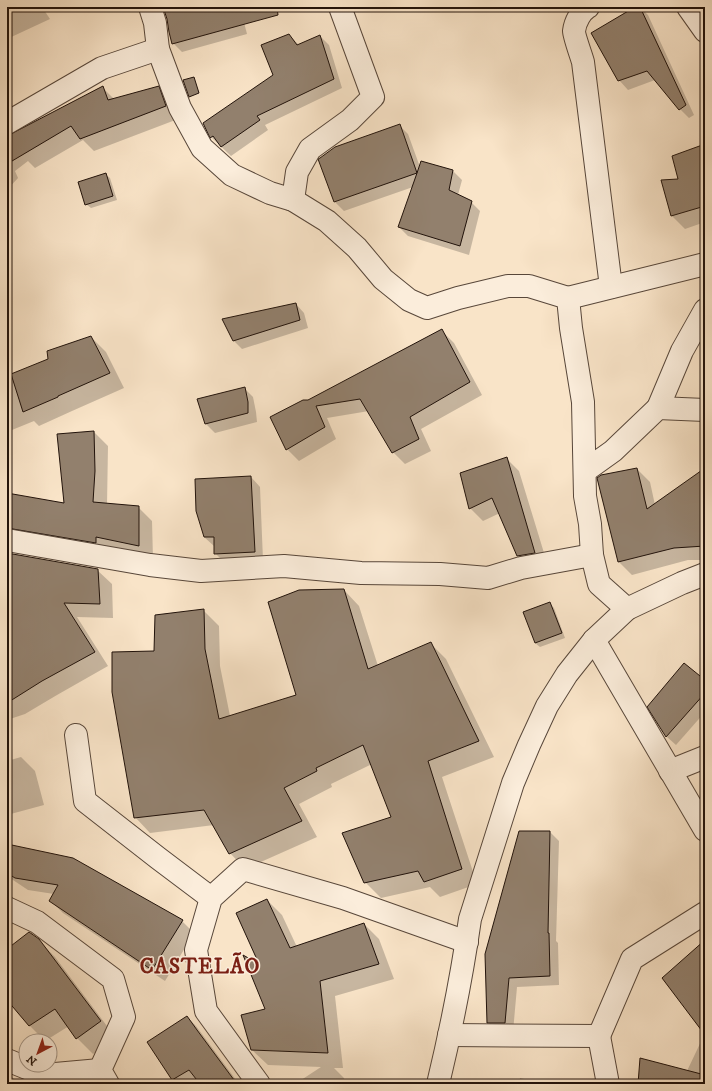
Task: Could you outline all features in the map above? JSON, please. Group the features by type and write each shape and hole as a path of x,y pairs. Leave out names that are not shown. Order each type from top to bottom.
{"street":[{"path":"150,7 155,23 158,49 180,108 202,148 232,175 270,193 293,200 327,221 357,248 383,279 409,300 427,308 458,298 508,286 529,286 568,298 705,264"},
{"path":"293,200 297,172 310,149 350,120 373,97 340,7"},
{"path":"588,7 577,20 574,31 583,62 611,287"},
{"path":"688,7 705,31"},
{"path":"7,123 102,68 158,49"},
{"path":"568,298 571,328 583,402 585,496 590,524 592,556 599,584 626,610"},
{"path":"585,471 613,451 658,408 682,351 705,310"},
{"path":"658,408 705,410"},
{"path":"7,540 150,565 201,571 284,566 361,573 440,574 488,578 520,568 592,556"},
{"path":"438,1084 449,1035 470,919 513,783 547,706 567,674 594,640 626,610 682,583 705,574"},
{"path":"594,640 705,830"},
{"path":"76,735 85,801 211,898"},
{"path":"670,771 705,757"},
{"path":"259,1084 206,1011 196,950 211,898 243,869 343,898 467,942"},
{"path":"7,908 37,922 113,979 124,1017 104,1077 44,1075 7,1060"},
{"path":"608,1084 599,1036 632,959 705,913"},
{"path":"449,1035 599,1036"}],"building":[{"path":"163,7 277,7 278,15 172,44"},
{"path":"635,7 640,7 686,105 679,110 647,71 618,81 591,33"},
{"path":"289,34 297,45 320,35 334,79 257,116 260,120 221,147 213,136 210,138 203,123 273,75 261,45"},
{"path":"194,77 199,93 189,97 183,80"},
{"path":"103,86 108,100 159,86 166,106 80,139 71,126 7,164 7,136"},
{"path":"400,124 417,173 334,202 318,159 335,147"},
{"path":"705,144 705,206 671,216 661,180 678,179 672,156"},
{"path":"421,161 453,170 449,190 472,201 460,246 398,227"},
{"path":"106,173 113,196 85,205 78,182"},
{"path":"296,303 300,320 233,341 222,319"},
{"path":"442,329 470,382 410,417 419,439 392,453 360,399 316,406 325,427 286,450 270,417 303,400 308,400"},
{"path":"91,336 110,373 23,412 11,374 48,359 47,351"},
{"path":"245,387 248,402 248,413 205,424 197,399"},
{"path":"94,431 95,471 93,502 139,506 139,546 96,537 96,543 7,528 7,493 64,503 57,434"},
{"path":"507,457 535,553 517,556 492,498 469,509 460,473"},
{"path":"637,468 647,509 705,468 705,546 674,548 618,562 597,478 601,475"},
{"path":"251,476 255,552 214,554 214,537 204,537 196,511 195,479"},
{"path":"7,553 98,569 100,604 64,603 95,652 42,681 7,703"},
{"path":"344,589 368,669 431,642 479,741 428,761 462,869 424,882 418,871 364,883 342,833 391,817 363,745 316,768 317,771 284,788 302,821 229,854 204,810 134,818 112,692 112,652 154,651 155,615 204,609 205,649 219,719 296,695 268,602 299,590"},
{"path":"550,602 562,633 535,643 523,612"},
{"path":"684,663 705,680 705,693 666,737 647,707"},
{"path":"519,831 550,831 548,933 550,976 509,978 505,1023 487,1023 485,954"},
{"path":"7,844 73,858 183,920 152,970 49,901 58,885 15,878 7,873"},
{"path":"267,899 290,948 364,923 379,964 320,981 328,1053 251,1050 241,1015 265,1009 243,955 259,964 236,913"},
{"path":"29,932 39,939 101,1021 76,1039 55,1009 29,1026 7,1000 7,949"},
{"path":"705,940 705,1035 662,978"},
{"path":"187,1016 237,1084 200,1084 189,1070 172,1080 147,1042"},
{"path":"640,1058 705,1075 705,1084 638,1084"}],"district":[{"name":"CASTELÃO","path":"200,967"}]}
